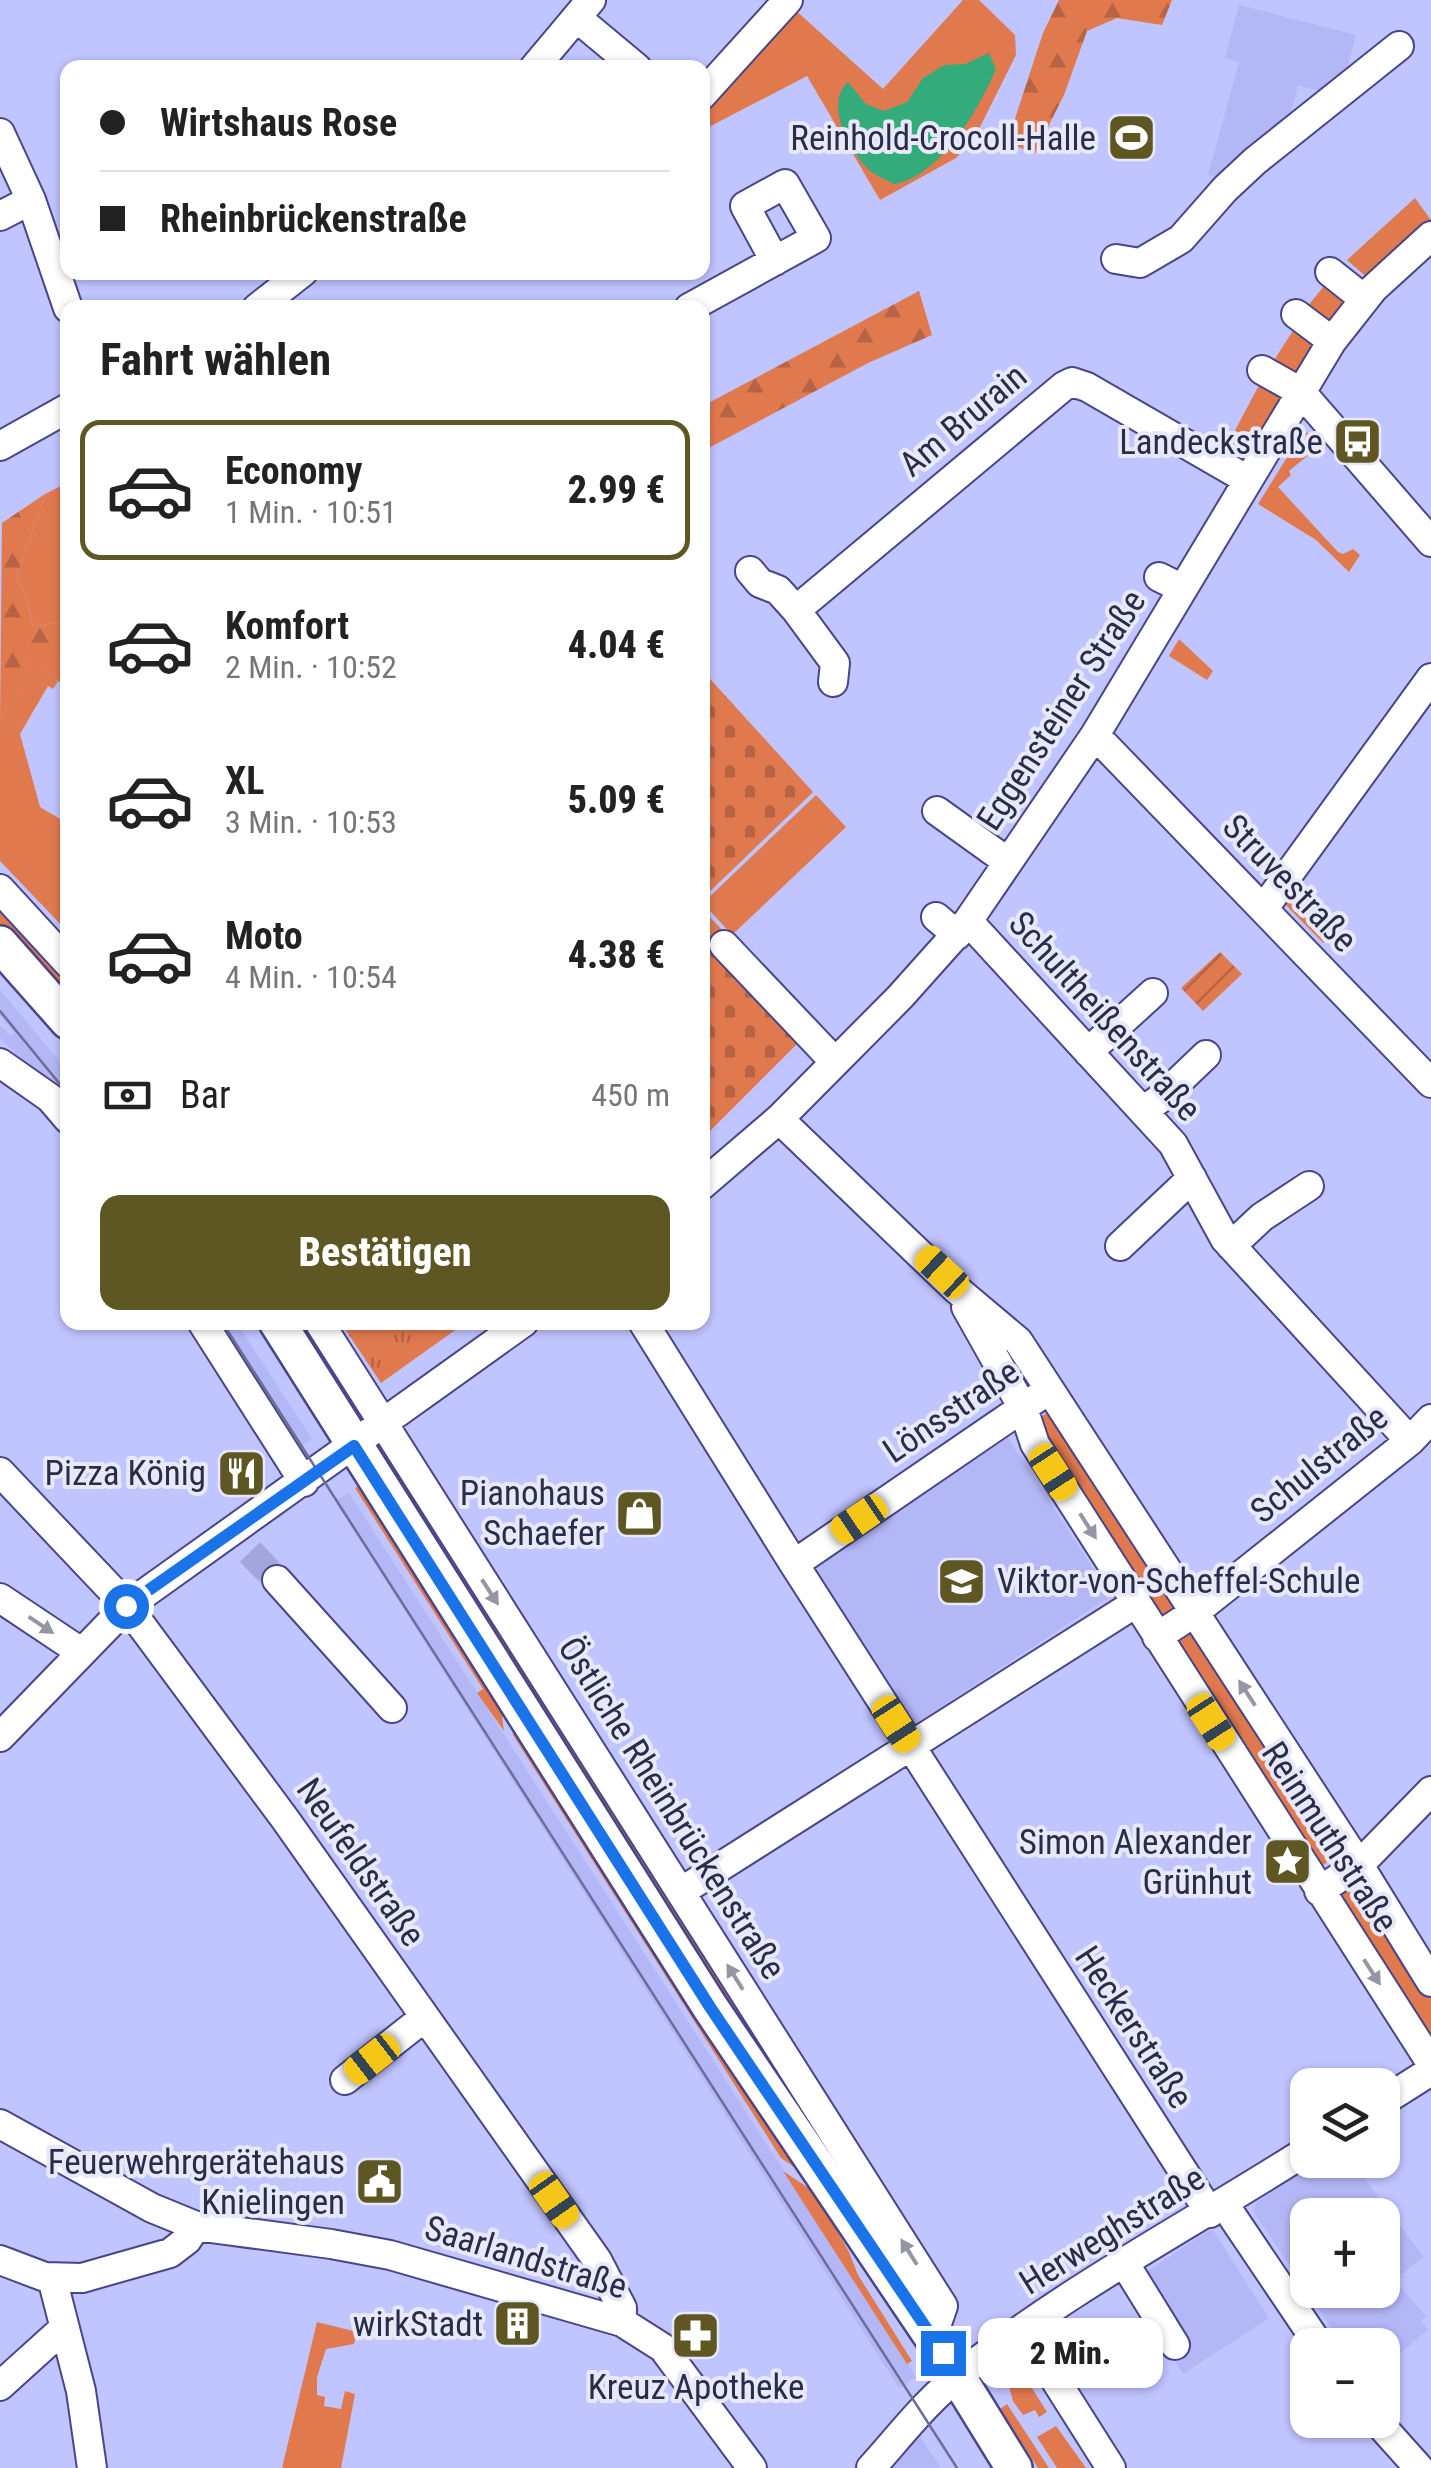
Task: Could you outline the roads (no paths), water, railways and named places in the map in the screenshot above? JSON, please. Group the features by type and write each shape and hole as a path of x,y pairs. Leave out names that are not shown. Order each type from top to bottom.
{"main road":[{"path":"0,944 60,1011"},
{"path":"281,1330 710,2007 958,2376 1014,2468"}],"street":[{"path":"710,85 788,0"},
{"path":"541,60 584,9 631,60"},
{"path":"1116,259 1140,263 1182,238 1225,189 1399,46"},
{"path":"1316,112 1323,76"},
{"path":"0,133 30,200 65,300"},
{"path":"0,216 30,200"},
{"name":"Eggensteiner Straße","path":"710,1178 779,1119 835,1062 1008,862 1094,735 1171,583 1248,480 1332,341 1368,294 1427,247"},
{"path":"703,300 774,261"},
{"path":"1335,266 1368,294"},
{"path":"267,300 293,280"},
{"path":"1296,314 1332,341"},
{"path":"1262,370 1301,392 1431,542"},
{"name":"Am Brurain","path":"800,606 1058,389 1072,382 1104,396 1248,480"},
{"path":"0,446 60,412"},
{"path":"750,571 760,583 800,606 835,663 834,682"},
{"path":"1264,908 1431,678"},
{"name":"Struvestraße","path":"1094,735 1429,1078"},
{"path":"937,811 1008,862"},
{"path":"0,889 60,954"},
{"name":"Schultheißenstraße","path":"954,924 1088,1052 1173,1144 1231,1246 1410,1441"},
{"path":"724,944 835,1062"},
{"path":"1088,1052 1154,993"},
{"path":"1143,1111 1206,1055"},
{"path":"0,1063 60,1109"},
{"name":"Reinmuthstraße","path":"779,1119 956,1288 1018,1341 1431,1982"},
{"path":"1120,1246 1192,1178"},
{"path":"1231,1246 1262,1218 1309,1186"},
{"name":"Reinmuthstraße","path":"956,1288 1023,1408 1035,1444 1431,2067"},
{"path":"207,1330 304,1482"},
{"name":"Östliche Rheinbrückenstraße","path":"325,1330 943,2306 932,2338"},
{"path":"0,1737 126,1606 241,1542 304,1482 513,1330"},
{"name":"Heckerstraße","path":"648,1330 912,1748 1217,2208 1306,2328"},
{"name":"Lönsstraße","path":"794,1564 1050,1388"},
{"name":"Schulstraße","path":"1156,1637 1195,1612 1410,1441 1431,1419"},
{"name":"Neufeldstraße","path":"0,1472 126,1606 286,1819 597,2260 622,2308 622,2322"},
{"path":"277,1580 392,1708"},
{"path":"0,1598 82,1652"},
{"path":"682,1891 1136,1603"},
{"path":"1319,1890 1359,1865 1431,1790"},
{"path":"345,2080 425,2017"},
{"path":"1400,2089 1431,2067"},
{"name":"Saarlandstraße","path":"0,2124 152,2208 196,2226 390,2255 622,2322 663,2348 752,2468"},
{"name":"Herweghstraße","path":"871,2468 917,2414 958,2376 1023,2329 1290,2161"},
{"path":"0,2260 52,2278 82,2278 170,2253 187,2240 196,2226"},
{"path":"1125,2264 1175,2345"},
{"path":"52,2278 80,2391 92,2468"},
{"path":"0,2386 64,2328"},
{"path":"1023,2329 1111,2468"},
{"path":"1397,2438 1421,2458"}],"tunnel":[{"path":"250,1552 277,1580"}],"tram line":[{"path":"0,1011 60,1084"},
{"path":"227,1330 957,2468"}],"place":[{"name":"Reinhold-Crocoll-Halle","path":"1131,138"},
{"name":"Landeckstraße","path":"1358,442"},
{"name":"Pizza König","path":"241,1473"},
{"name":"Pianohaus Schaefer","path":"640,1513"},
{"name":"Viktor-von-Scheffel-Schule","path":"962,1581"},
{"name":"Simon Alexander Grünhut","path":"1287,1862"},
{"name":"Feuerwehrgerätehaus Knielingen","path":"380,2182"},
{"name":"wirkStadt","path":"518,2324"},
{"name":"Kreuz Apotheke","path":"696,2335"}]}
